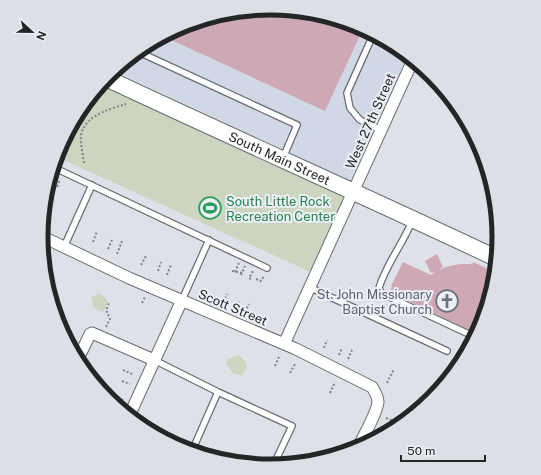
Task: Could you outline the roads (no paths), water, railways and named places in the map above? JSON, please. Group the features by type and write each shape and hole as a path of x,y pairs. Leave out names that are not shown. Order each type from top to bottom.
{"street":[{"name":"West 27th Street","path":"284,344 411,65"},
{"name":"South Main Street","path":"113,80 282,160 492,256"},
{"name":"Scott Street","path":"48,239 129,278 284,344 372,387 378,402 376,411 361,441"},
{"path":"131,411 182,300"},
{"path":"80,353 90,334 92,333 154,360"}],"lane":[{"path":"371,39 348,93 350,108 360,120 381,130"},
{"path":"144,54 297,125 282,160"},
{"path":"59,170 267,268"},
{"path":"64,247 92,185"},
{"path":"413,219 379,288 381,293 471,335"},
{"path":"182,300 209,240"},
{"path":"310,287 447,351"},
{"path":"154,360 218,392 292,426 276,460"},
{"path":"194,446 218,392"}],"place":[{"name":"South Little Rock Recreation Center","path":"210,208"},
{"name":"St. John Missionary Baptist Church","path":"447,301"}]}
